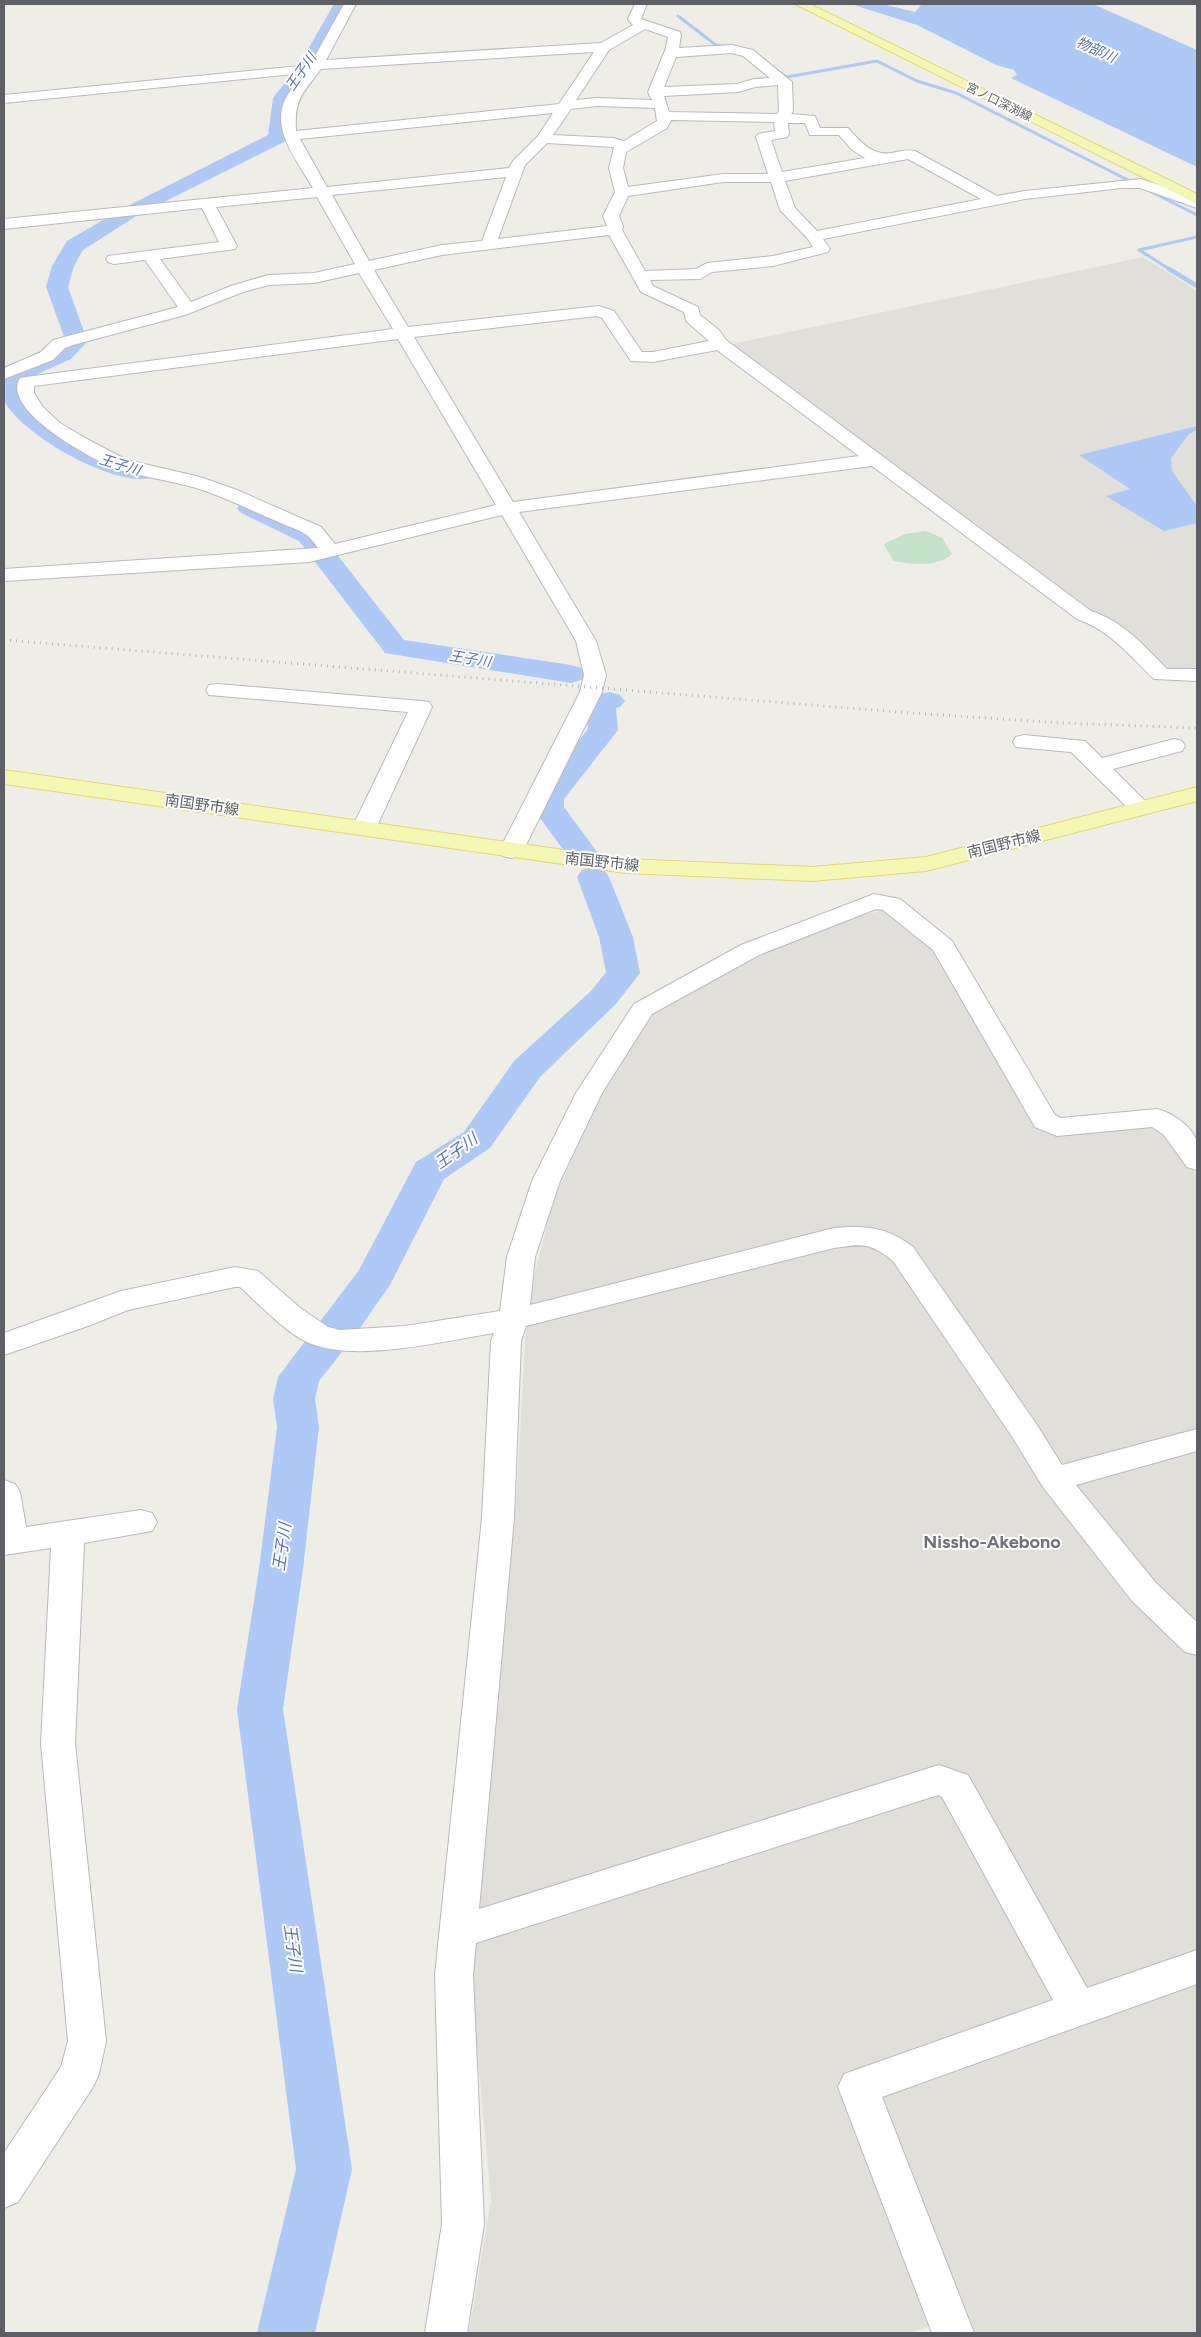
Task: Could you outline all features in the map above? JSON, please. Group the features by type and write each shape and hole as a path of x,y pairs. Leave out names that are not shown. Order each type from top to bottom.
{"main road":[{"name":"宮ノ口深渕線","path":"801,4 1197,201"},
{"name":"南国野市線","path":"4,777 626,866 812,874 855,872 926,864 1197,794"}],"street":[{"path":"350,4 294,94 290,105 288,132 364,267 586,641 595,675 587,703 511,851"},
{"path":"641,4 634,19 643,25 675,35 660,104 664,121 662,125 619,150 616,168 622,192 611,216 615,226 614,230 647,289 692,310 692,317 713,334 720,344 1084,615 1102,621 1124,637 1161,675 1197,675"},
{"path":"4,98 310,68 604,47 643,25"},
{"path":"489,244 518,164 543,139 604,47"},
{"path":"641,276 700,274 707,268 773,261 822,249 814,236 788,210 775,178 763,137 782,134 781,119 786,111 783,81 764,68 748,53 732,50 670,53"},
{"path":"660,104 754,83 783,81"},
{"path":"290,136 566,107 597,102 660,104 781,119 810,119 815,132 843,131 857,147 880,160"},
{"path":"543,139 613,142 625,146"},
{"path":"622,192 722,178 775,178 910,154 995,201"},
{"path":"4,224 515,172"},
{"path":"814,236 1025,195 1133,183 1154,187 1197,201"},
{"path":"114,259 229,246 207,204"},
{"path":"5,374 46,356 59,344 67,341 188,308 262,281 314,278 442,250 614,230"},
{"path":"149,255 188,308"},
{"path":"5,374 26,382 404,333 599,311 608,315 637,357 653,357 720,344"},
{"path":"26,382 25,393 35,409 54,427 78,442 121,464 193,481 238,498 314,531 332,552"},
{"path":"4,575 309,556 332,552 507,508 874,460"},
{"path":"217,690 421,707 364,828"},
{"path":"1024,742 1077,746 1141,808"},
{"path":"1097,766 1174,746"},
{"path":"446,2333 463,2224 454,1975 498,1518 506,1341 514,1319 521,1257 546,1181 589,1092 643,1010 750,950 874,901 891,904 943,946 1045,1121 1057,1127 1156,1118 1174,1129 1197,1161"},
{"path":"4,1344 78,1319 121,1301 235,1277 248,1278 289,1314 329,1338 405,1337 514,1319 834,1238 866,1234 887,1240 904,1254 1024,1430 1054,1479 1144,1592 1197,1642"},
{"path":"1054,1479 1197,1440"},
{"path":"4,1492 8,1542 141,1522"},
{"path":"4,2188 79,2074 87,2041 58,1743 68,1532"},
{"path":"458,1932 939,1780 955,1786 1078,2009"},
{"path":"953,2333 858,2087 1197,1967"}],"shaded area":[{"path":"1143,257 1197,291 1197,671 1165,671 1091,613 729,347 732,344"},
{"path":"882,911 933,947 1048,1134 1156,1127 1167,1132 1197,1175 1197,2333 969,2333 963,2316 908,2333 469,2333 491,2200 470,1971 517,1492 527,1303 554,1199 602,1094 649,1013 766,953 860,915"}],"green space":[{"path":"926,531 942,538 952,554 939,561 924,564 893,561 884,544 905,534"}],"water":[{"name":"物部川","path":"851,4 883,4 915,12 922,4 1093,4 1197,50 1197,167 1011,78 1017,75 1014,70 996,65 917,25"},
{"path":"1197,426 1197,430 1189,434 1171,458 1172,471 1197,506 1197,523 1164,531 1106,496 1130,489 1079,455"}],"waterway":[{"name":"王子川","path":"137,209 277,138 279,109 282,98 307,68 342,4"},
{"path":"678,16 716,45 727,47"},
{"path":"779,72 787,77 877,61 917,81 956,93 1197,215"},
{"name":"王子川","path":"75,337 57,287 63,266 75,246 82,240 129,213"},
{"path":"1171,270 1139,250 1197,237"},
{"path":"1169,269 1197,286"},
{"name":"王子川","path":"74,343 54,359 10,378 10,389 15,400 51,433 92,458 141,473"},
{"name":"王子川","path":"4,382 10,378"},
{"name":"王子川","path":"250,508 308,535 320,552"},
{"name":"王子川","path":"324,556 395,647 459,655 571,674"},
{"name":"王子川","path":"584,856 548,807 549,798 603,730 600,702 610,701"},
{"name":"王子川","path":"286,2333 324,2169 260,1709 281,1569 298,1427 294,1399 299,1377 339,1328 376,1275 429,1171 477,1140 527,1069 604,997 623,973 616,937 593,877"}],"railway":[{"path":"4,640 911,713 1062,723 1197,728"}],"district":[{"name":"Nissho-Akebono","path":"992,1542"}]}
